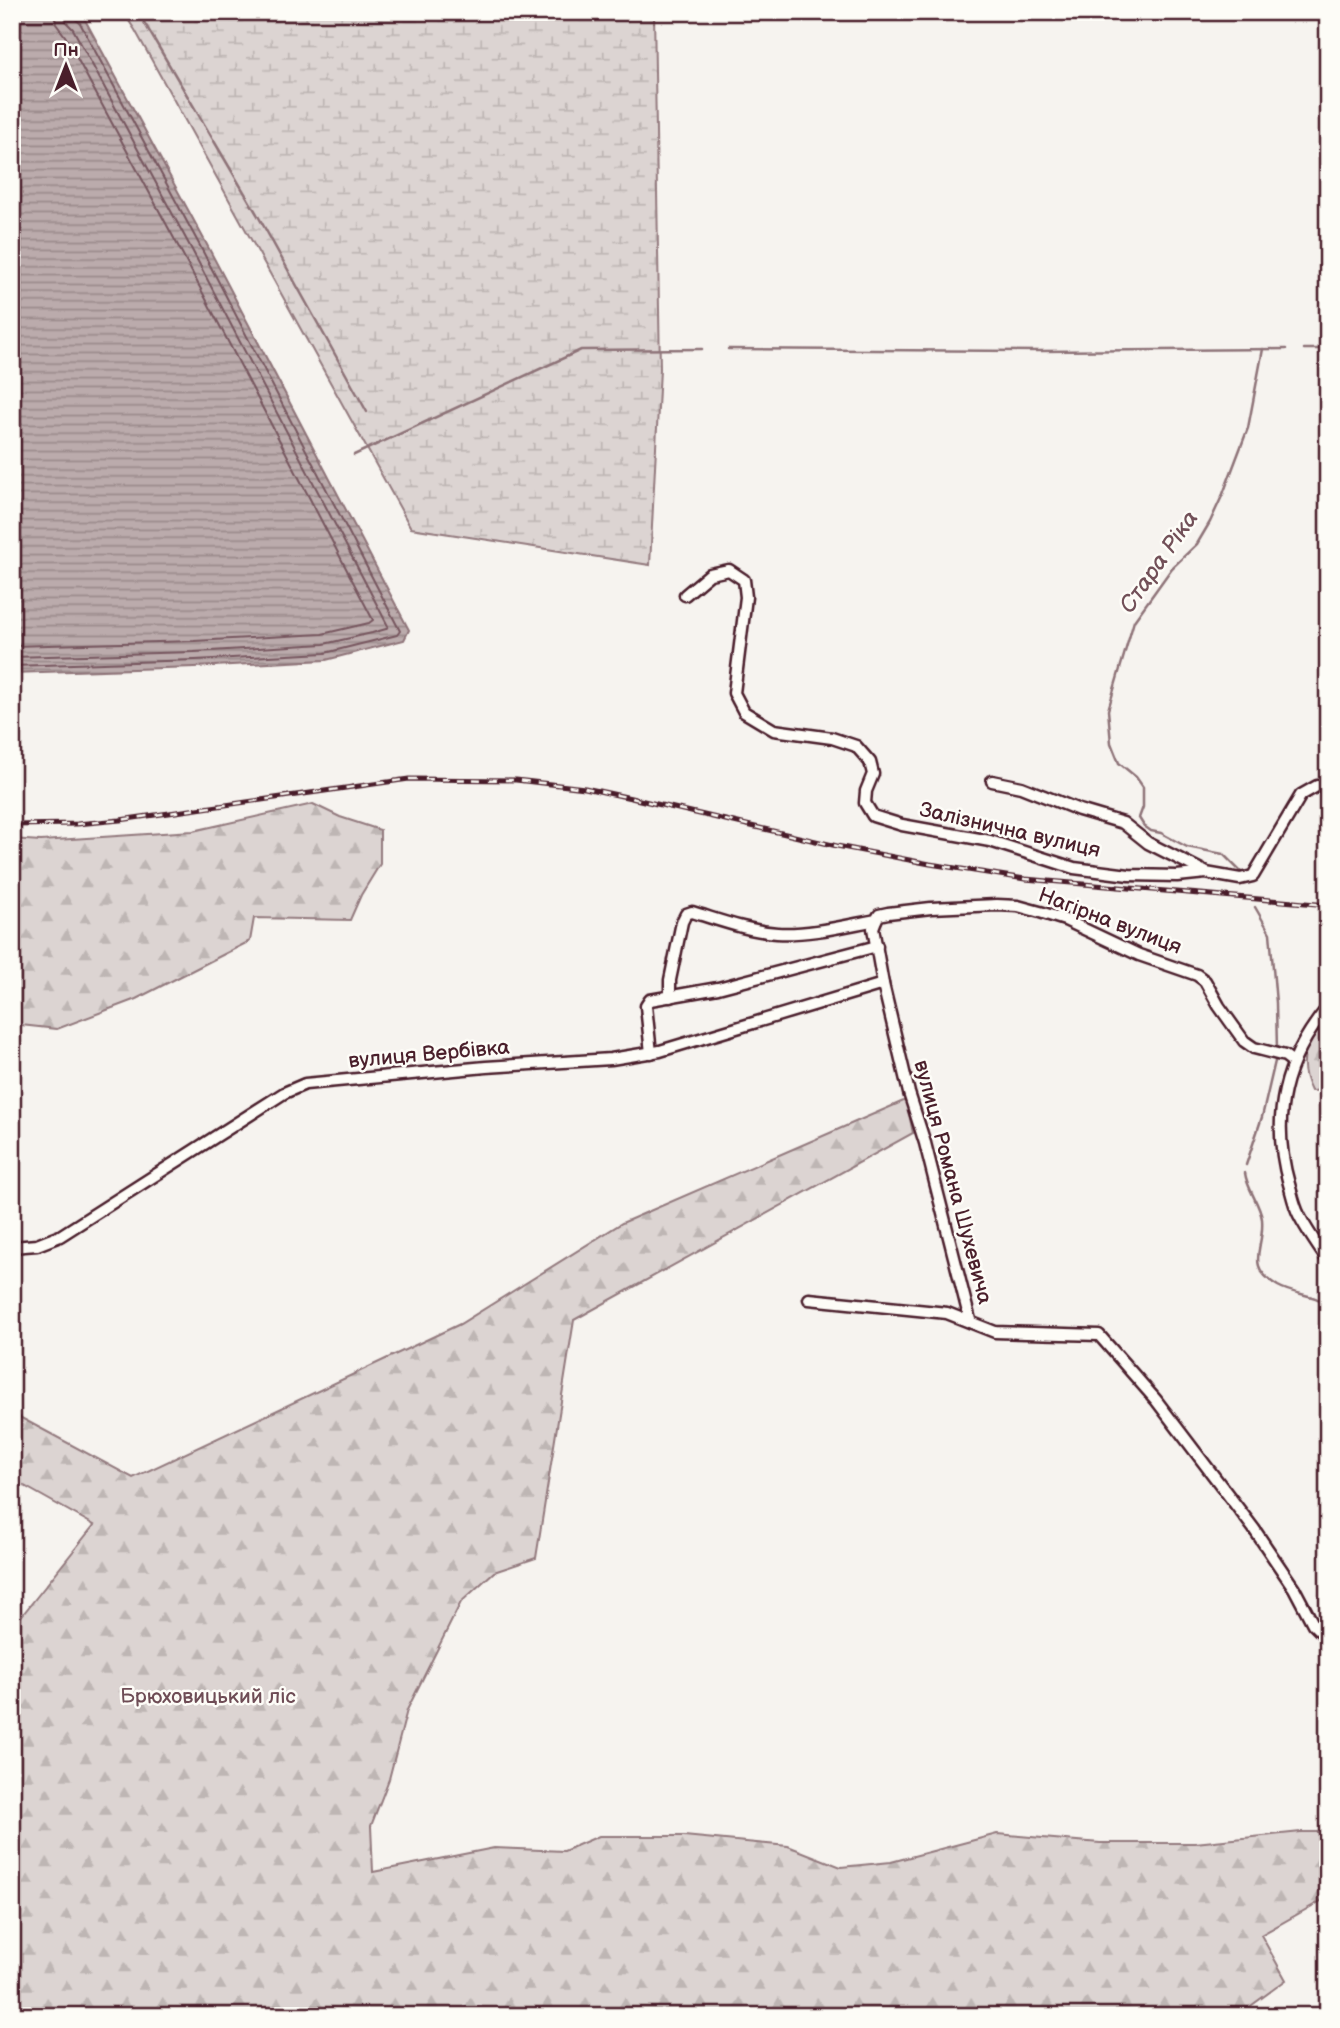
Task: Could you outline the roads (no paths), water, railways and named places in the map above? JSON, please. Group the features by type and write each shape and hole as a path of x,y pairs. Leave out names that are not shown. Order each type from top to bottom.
{"street":[{"name":"Залізнична вулиця","path":"685,595 710,574 729,570 744,580 746,597 734,693 744,712 774,730 832,738 856,746 870,762 873,774 866,791 865,803 873,816 902,825 990,841 1074,867 1129,875 1177,876 1206,873 1240,879 1253,876 1301,795 1317,786 1328,787"},
{"name":"Залізнична вулиця","path":"992,781 1021,787 1079,810 1123,823 1148,843 1206,873"},
{"name":"Нагірна вулиця","path":"670,997 673,965 686,914 692,912 734,925 775,933 792,933 876,920 879,915 887,913 931,908 1018,906 1065,920 1139,955 1197,975 1205,981 1244,1041 1254,1048 1289,1059"},
{"name":"вулиця Романа Шухевича","path":"876,920 873,928 883,984 970,1321 995,1332 1100,1335 1151,1393 1254,1529 1294,1588 1313,1624 1328,1639"},
{"path":"651,1052 646,1006 650,1000 784,972 877,946"},
{"name":"вулиця Вербівка","path":"12,1247 37,1245 60,1236 284,1093 305,1084 486,1067 611,1059 651,1052 883,984"},
{"path":"1328,1007 1289,1059 1282,1094 1281,1134 1284,1166 1298,1214 1328,1261"},
{"path":"809,1299 947,1313 970,1321"},
{"path":"1321,2016 1328,2011"}],"water":[{"path":"12,12 76,12 84,18 206,243 409,630 404,640 326,660 12,673"}],"waterway":[{"path":"138,12 257,214 367,412"},
{"path":"354,455 581,350 702,349"},
{"path":"728,349 1286,349"},
{"name":"Стара Ріка","path":"1243,874 1223,854 1187,847 1144,826 1139,818 1143,807 1143,787 1136,777 1119,763 1111,743 1108,710 1134,621 1172,568 1197,544 1223,494 1248,428 1263,349"},
{"path":"1304,349 1328,349"},
{"name":"Стара Ріка","path":"1255,907 1270,933 1277,1051"},
{"name":"Стара Ріка","path":"1246,1165 1262,1117 1276,1057"},
{"name":"Стара Ріка","path":"1245,1173 1262,1219 1258,1256 1261,1271 1278,1286 1328,1305"}],"railway":[{"path":"12,825 120,820 409,779 516,780 585,788 837,846 1025,879 1328,905"}],"park label":[{"name":"Брюховицький ліс","path":"208,1696"}]}
